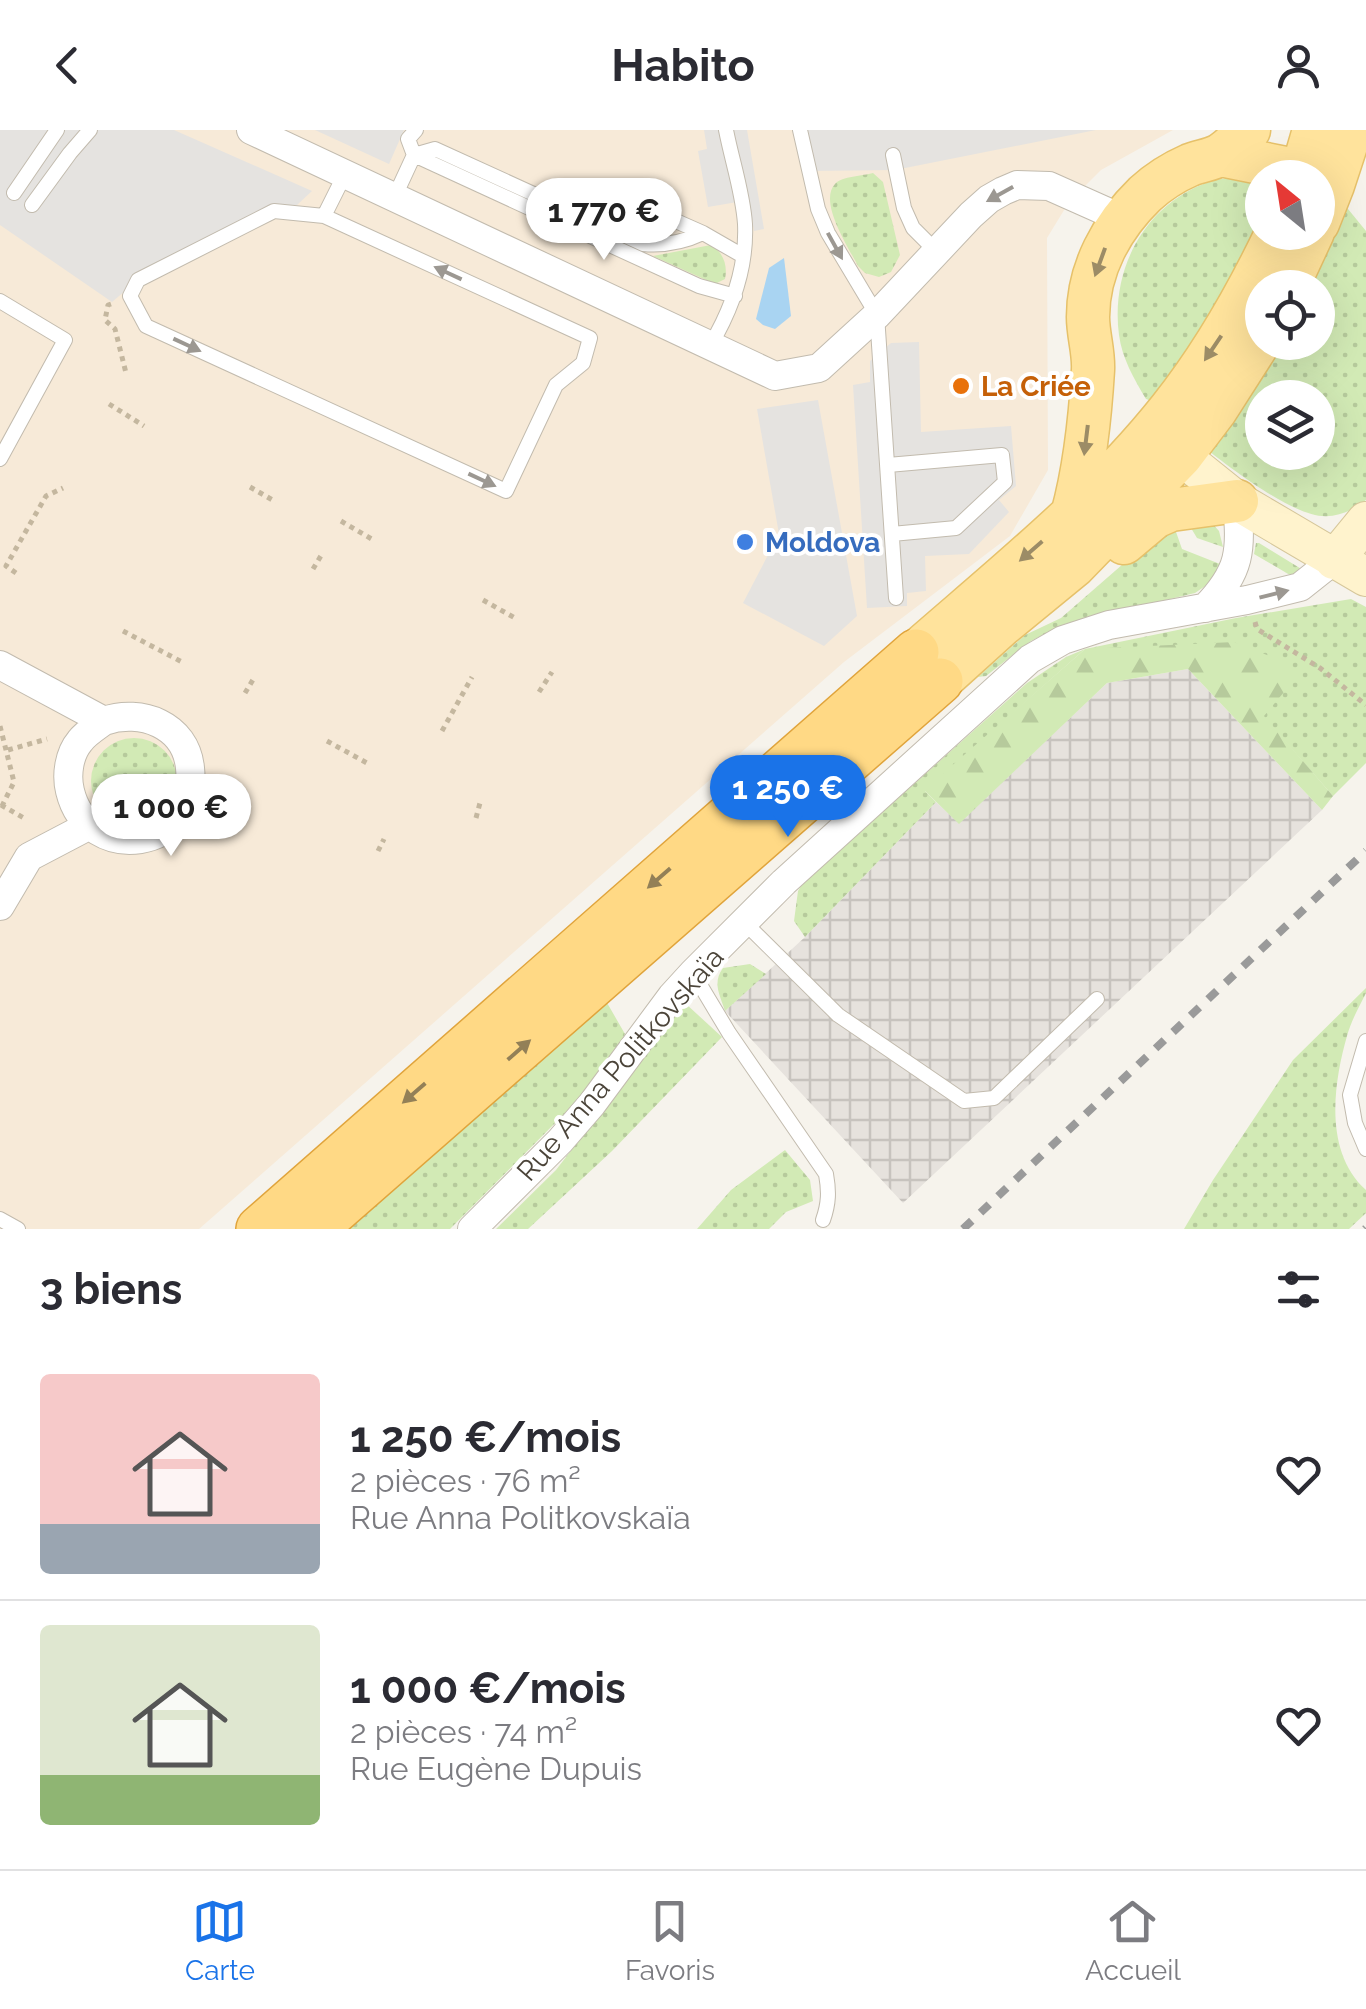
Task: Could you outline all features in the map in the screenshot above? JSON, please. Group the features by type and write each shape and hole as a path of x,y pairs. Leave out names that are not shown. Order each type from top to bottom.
{"highway":[{"path":"259,1229 928,667"},
{"path":"314,1229 928,667"}],"main road":[{"path":"1314,130 1318,160"},
{"path":"1335,163 1351,130"},
{"path":"1072,515 1082,477 1093,364 1088,318 1099,261 1123,219 1165,178 1234,142 1268,160"},
{"path":"928,667 1002,624 1074,566 1165,444 1170,408 1217,344 1268,250"},
{"path":"928,667 1125,462 1165,444 1216,410 1248,360"},
{"path":"1093,364 1106,394 1126,415 1238,501 1350,568 1366,521"},
{"path":"1074,566 1115,550 1171,510 1238,501"}],"street":[{"path":"250,130 775,376 819,368 989,199 1017,185 1064,190 1123,219"},
{"path":"1205,608 1219,594 1238,559 1238,501"},
{"name":"Rue Anna Politkovskaïa","path":"472,1229 592,1104 693,973 1030,660 1062,640 1084,632 1248,600 1300,587 1350,568"},
{"path":"0,665 104,721"},
{"path":"136,716 159,722 178,737 189,756 192,787 188,803 176,821 163,831 142,839 108,836 90,826 73,804 68,780 70,761 79,742 104,721 136,716"},
{"path":"0,906 28,856 90,826"}],"lane":[{"path":"14,192 57,130"},
{"path":"32,205 90,130"},
{"path":"710,346 743,256 744,224 726,130"},
{"path":"800,130 828,234 877,314 896,598"},
{"path":"395,196 414,155 412,135"},
{"path":"414,155 434,149 643,244 685,241 704,233"},
{"path":"414,155 700,286 728,294"},
{"path":"893,155 904,208 913,228 936,251"},
{"path":"324,216 345,174"},
{"path":"274,212 324,216 590,338 583,363 556,385 506,491 146,326 130,296 138,280 274,212"},
{"path":"660,214 743,256"},
{"path":"0,302 65,340 0,459"},
{"path":"888,465 1002,454 1005,482 956,528 892,534"},
{"path":"744,922 838,1015 964,1102 994,1098 1097,1000"},
{"path":"693,973 728,1033 826,1174 829,1190 823,1220"},
{"path":"1366,1041 1350,1096 1354,1122 1366,1149"},
{"path":"0,1219 18,1229"}],"path":[{"path":"126,373 115,329 105,320 108,306 130,296"},
{"path":"109,404 144,426"},
{"path":"250,487 276,502"},
{"path":"16,573 6,566 46,496 63,488"},
{"path":"341,521 374,541"},
{"path":"312,569 322,554"},
{"path":"482,600 515,618"},
{"path":"1248,600 1257,629 1320,668 1366,705"},
{"path":"123,631 184,663"},
{"path":"539,692 552,672"},
{"path":"442,731 472,677"},
{"path":"245,694 254,678"},
{"path":"0,726 14,782 1,806 24,818"},
{"path":"8,750 46,738"},
{"path":"327,740 367,762"},
{"path":"476,818 482,799"},
{"path":"378,851 384,839"}],"shaded area":[{"path":"0,130 1173,130 1101,170 1069,202 1047,238 1048,470 1010,536 844,662 199,1229 0,1229"},
{"path":"0,130 174,130 312,191 297,205 274,211 138,280 112,302 0,225"},
{"path":"315,130 404,130 389,164"},
{"path":"704,130 747,130 764,229 754,231 749,200 708,207 698,151 707,149"},
{"path":"800,130 1096,130 895,170 808,171"},
{"path":"919,342 921,432 1011,426 1016,486 999,500 1009,512 969,554 925,556 926,591 907,593 907,606 867,608 853,385 870,382 870,361 891,343"},
{"path":"818,400 857,616 824,646 743,603 779,534 757,409"},
{"path":"1188,669 1322,810 903,1203 725,1011 805,937 936,802 959,823 1107,683"}],"green space":[{"path":"873,173 883,182 900,255 891,272 879,277 858,266 830,202 838,181"},
{"path":"1245,176 1245,250 1251,250 1155,402 1146,399 1126,360 1119,335 1120,286 1137,241 1151,221 1168,204 1212,181"},
{"path":"1348,209 1366,231 1366,500 1349,511 1329,516 1284,503 1210,452 1245,395 1245,470 1335,470 1335,380 1254,380 1267,360 1335,360 1335,270 1315,270 1324,250 1335,250 1335,224 1341,210"},
{"path":"711,245 724,259 726,269 725,279 715,284 653,256"},
{"path":"1211,522 1219,531 1223,547 1197,538 1188,523"},
{"path":"1175,529 1182,549 1220,564 1211,582 1195,593 1065,624 1031,641 986,676 978,677 1025,635 1061,618 1154,537"},
{"path":"1256,543 1303,570 1295,578 1254,554"},
{"path":"1351,599 1366,607 1366,763 1333,796 1263,716 1294,679 1085,649"},
{"path":"1234,642 1272,657 1295,679 1264,716 1333,796 1322,810 1188,669 1107,683 959,824 924,790 1085,649"},
{"path":"1085,649 925,791 936,802 805,937 794,921 802,884 1027,683"},
{"path":"126,738 142,738 165,750 174,764 174,798 165,812 142,824 126,824 110,817 98,805 91,789 91,773 98,757 110,745"},
{"path":"750,964 766,974 725,1011 718,989 720,973 723,968"},
{"path":"1366,988 1342,1055 1336,1117 1343,1157 1366,1190 1366,1213 1349,1229 1184,1229 1293,1060"},
{"path":"606,1001 625,1034 605,1068 450,1229 343,1229"},
{"path":"685,1003 722,1037 612,1151 528,1229 496,1229 556,1170"},
{"path":"785,1150 810,1180 813,1201 786,1212 769,1229 697,1229 731,1190"}],"water":[{"path":"784,258 791,316 775,329 756,319 769,268"}],"railway":[{"path":"963,1229 1366,851"}],"place":[{"name":"La Criée","path":"961,386"},
{"name":"Moldova","path":"745,542"}]}
